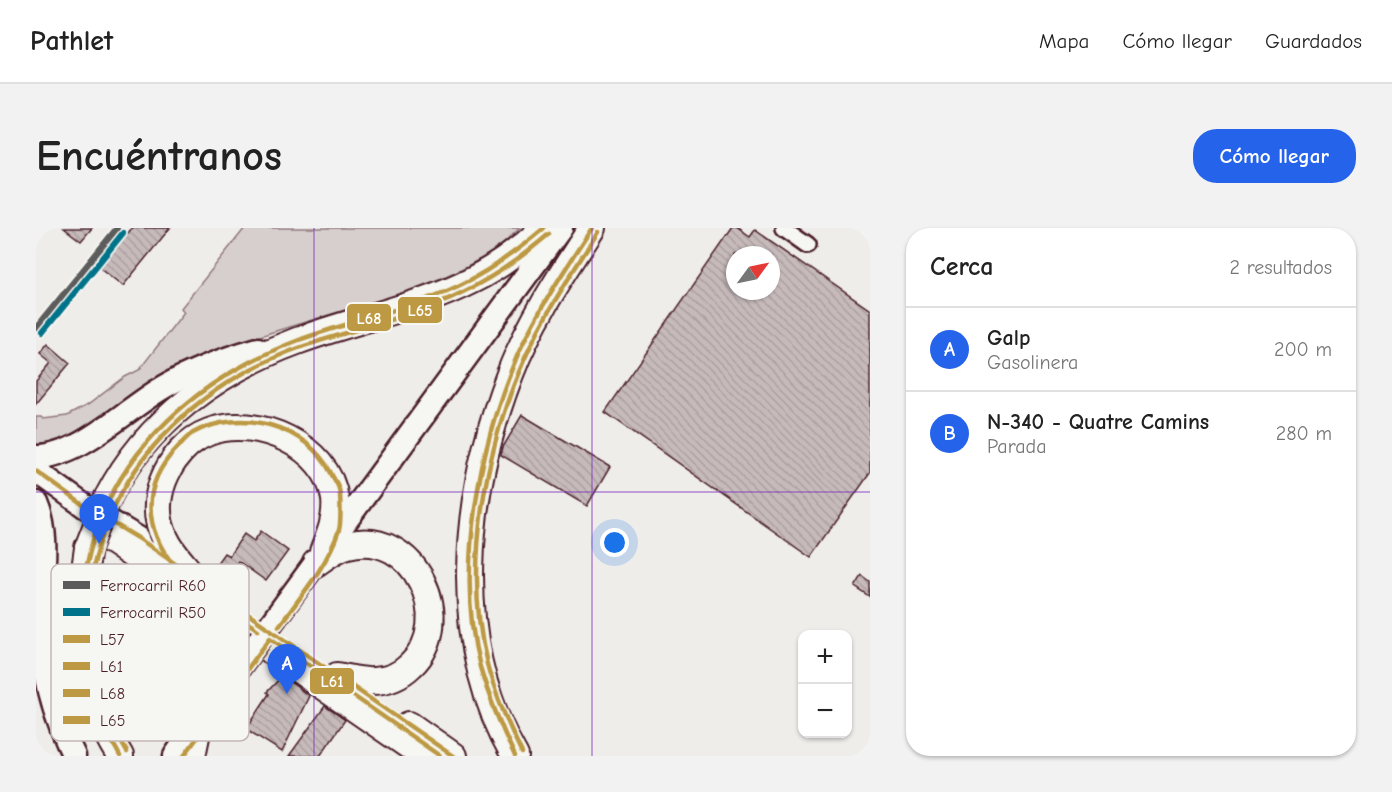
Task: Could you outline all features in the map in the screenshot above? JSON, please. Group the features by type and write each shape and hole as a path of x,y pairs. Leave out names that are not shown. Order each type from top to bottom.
{"highway":[{"path":"515,756 497,723 476,650 471,587 473,530 479,479 493,423 510,373 542,309 592,228"},
{"path":"90,564 98,543 108,497 128,463 142,444 175,411 213,382 298,341 411,306 454,289 544,239"},
{"path":"184,564 165,539 158,513 160,489 178,455 187,446 208,432 220,429 257,430 285,439 300,447 321,465 332,487 335,510 332,529 319,559"},
{"path":"138,538 176,564"},
{"path":"98,543 130,564"},
{"path":"319,559 349,544 370,543 382,546 404,558 413,566 426,587 432,617 427,642 416,660 397,675 373,681 337,676"},
{"path":"249,615 453,756"},
{"path":"249,641 424,756"},
{"path":"383,728 401,756"},
{"path":"113,741 120,756"},
{"path":"192,756 195,741"}],"main road":[{"path":"249,654 354,510 544,239 559,228"},
{"path":"36,457 61,452 82,442 143,399 185,375 243,353 298,341"},
{"path":"36,471 86,507 138,538"},
{"path":"36,484 98,543"},
{"path":"36,503 44,532 40,623 51,694"},
{"path":"68,741 74,756"},
{"path":"175,756 186,741"}],"street":[{"path":"568,265 606,228"},
{"path":"784,228 808,245"}],"shaded area":[{"path":"245,228 520,228 505,242 479,260 442,278 241,342 188,362 152,382 67,438 36,447 36,417 43,419 67,416 139,370 184,312 181,308"}],"building":[{"path":"64,228 92,228 81,241"},
{"path":"132,228 170,228 123,286 100,268"},
{"path":"733,228 737,228 750,237 755,230 778,246 726,246 726,300 780,300 780,247 870,310 870,473 811,557 605,412"},
{"path":"48,344 70,363 36,404 36,381 51,363 40,354"},
{"path":"522,415 610,467 587,506 501,455 503,447"},
{"path":"261,531 288,551 266,581 249,569 249,564 238,561 236,564 216,564 224,553 229,556 244,534 254,541"},
{"path":"862,576 870,582 870,597 855,587"},
{"path":"282,676 309,696 282,752 249,731 249,724 269,694 267,692"},
{"path":"325,706 345,720 320,756 289,756"}],"rail line":[{"name":"R60","path":"36,328 117,228"},
{"name":"R50","path":"42,333 123,233"}],"transit line":[{"name":"L68","path":"87,564 103,514 120,479 142,448 168,420 197,396 229,374 263,355 299,340 399,309 458,286 503,260 544,228"},
{"name":"L68","path":"515,756 487,690 473,630 470,591 475,508 492,427 518,354 543,306 592,228"},
{"name":"L65","path":"522,753 494,687 480,627 477,588 482,508 499,430 525,358 550,309 598,232"},
{"name":"L65","path":"94,564 109,519 126,484 148,453 173,425 202,400 234,379 304,346 444,301 497,273 549,234"},
{"name":"L61","path":"173,564 157,537 152,522 151,507 152,492 157,477 165,462 177,448 193,433 212,425 231,422 271,425 289,432 320,456 331,473 340,497 340,522 328,556 279,626"},
{"name":"L57","path":"36,471 86,507 176,564"},
{"name":"L57","path":"249,615 453,756"},
{"name":"L61","path":"249,624 258,630"},
{"name":"L61","path":"249,667 270,638 440,756"},
{"name":"L68","path":"112,741 120,756"},
{"name":"L65","path":"121,741 127,752"},
{"name":"L61","path":"184,756 195,741"}],"place":[{"name":"N-340 - Quatre Camins","path":"99,544"},
{"name":"Galp","path":"287,694"}]}
